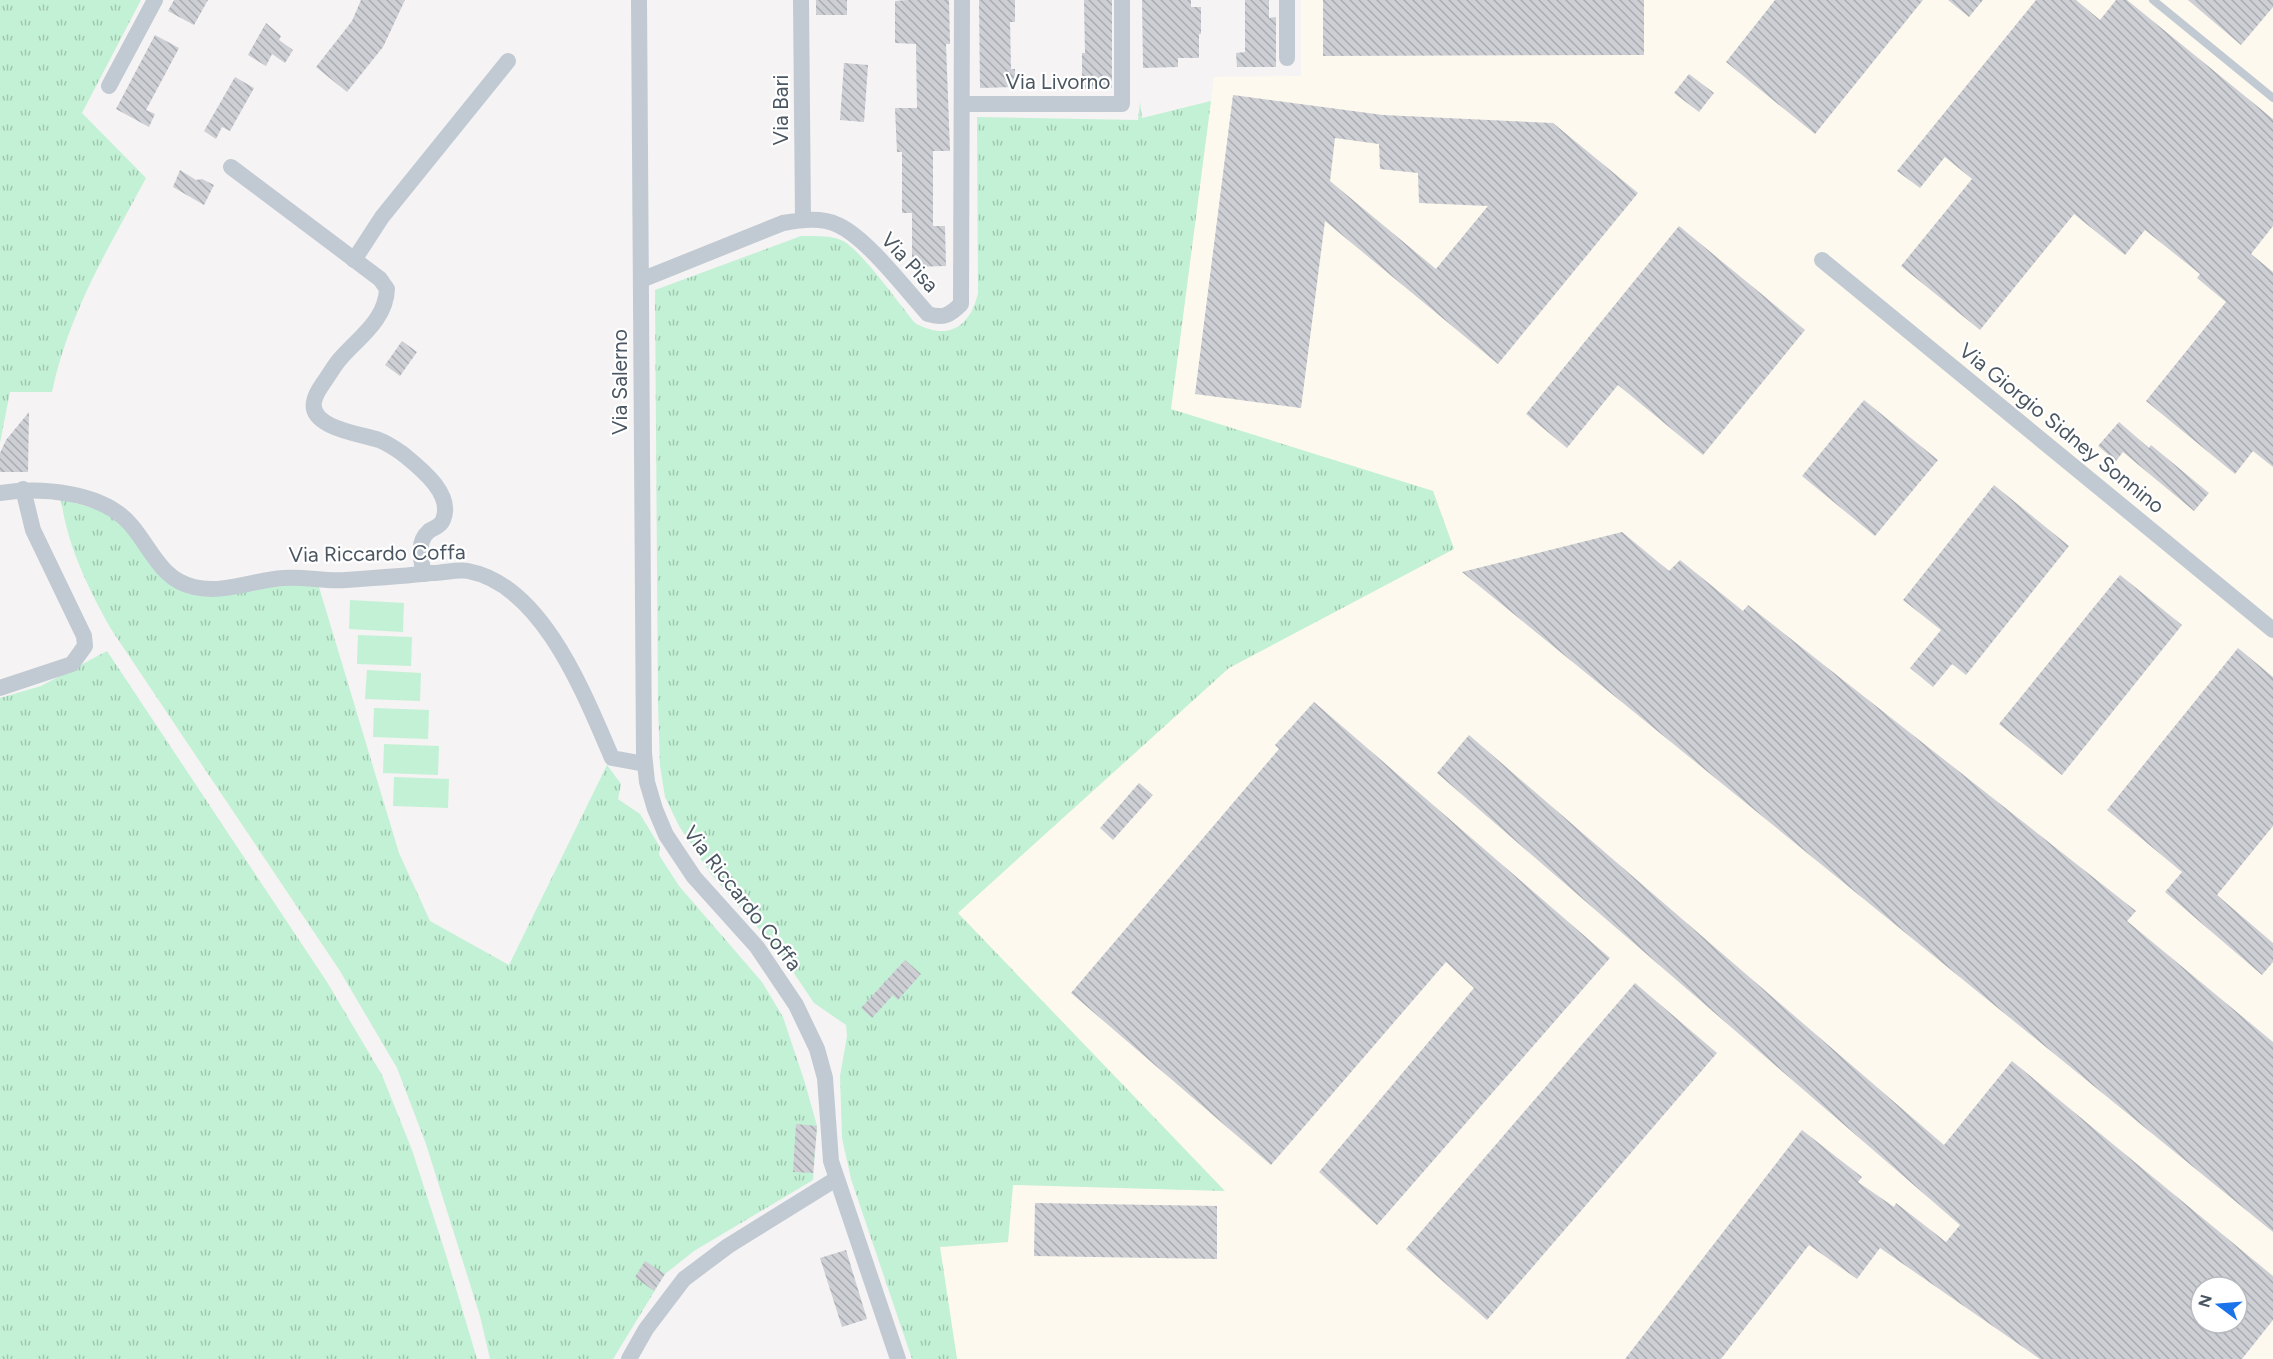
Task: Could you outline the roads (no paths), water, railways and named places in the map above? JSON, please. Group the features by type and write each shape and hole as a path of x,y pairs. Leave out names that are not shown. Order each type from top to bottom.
{"street":[{"path":"109,86 155,0"},
{"name":"Via Salerno","path":"639,0 645,764"},
{"name":"Via Bari","path":"801,0 803,219"},
{"name":"Via Pisa","path":"641,280 783,223 803,219 838,225 875,255 928,314 939,317 951,315 961,304 962,0"},
{"name":"Via Livorno","path":"963,104 1122,104 1122,0"},
{"path":"1287,0 1287,58"},
{"path":"354,260 382,217 508,62"},
{"path":"231,166 380,279 387,289 384,309 339,361 317,393 313,404 318,417 328,425 381,441 401,453 429,477 440,492 445,505 444,519 440,526 429,531 423,541 420,551 424,574"},
{"name":"Via Giorgio Sidney Sonnino","path":"1822,260 2273,630"},
{"path":"0,688 72,664 86,646 84,636 33,530 23,489"},
{"name":"Via Riccardo Coffa","path":"0,493 23,489 68,493 100,504 120,514 133,527 166,573 194,588 240,586 282,578 300,577 337,581 465,570 492,579 517,595 532,611 574,675 612,758 645,764 655,809 666,835 694,877 757,947 796,1005 813,1040 825,1078 831,1161 836,1179 898,1359"},
{"path":"629,1359 646,1329 684,1279 728,1246 836,1179"}],"lane":[{"path":"2153,0 2273,98"}]}
